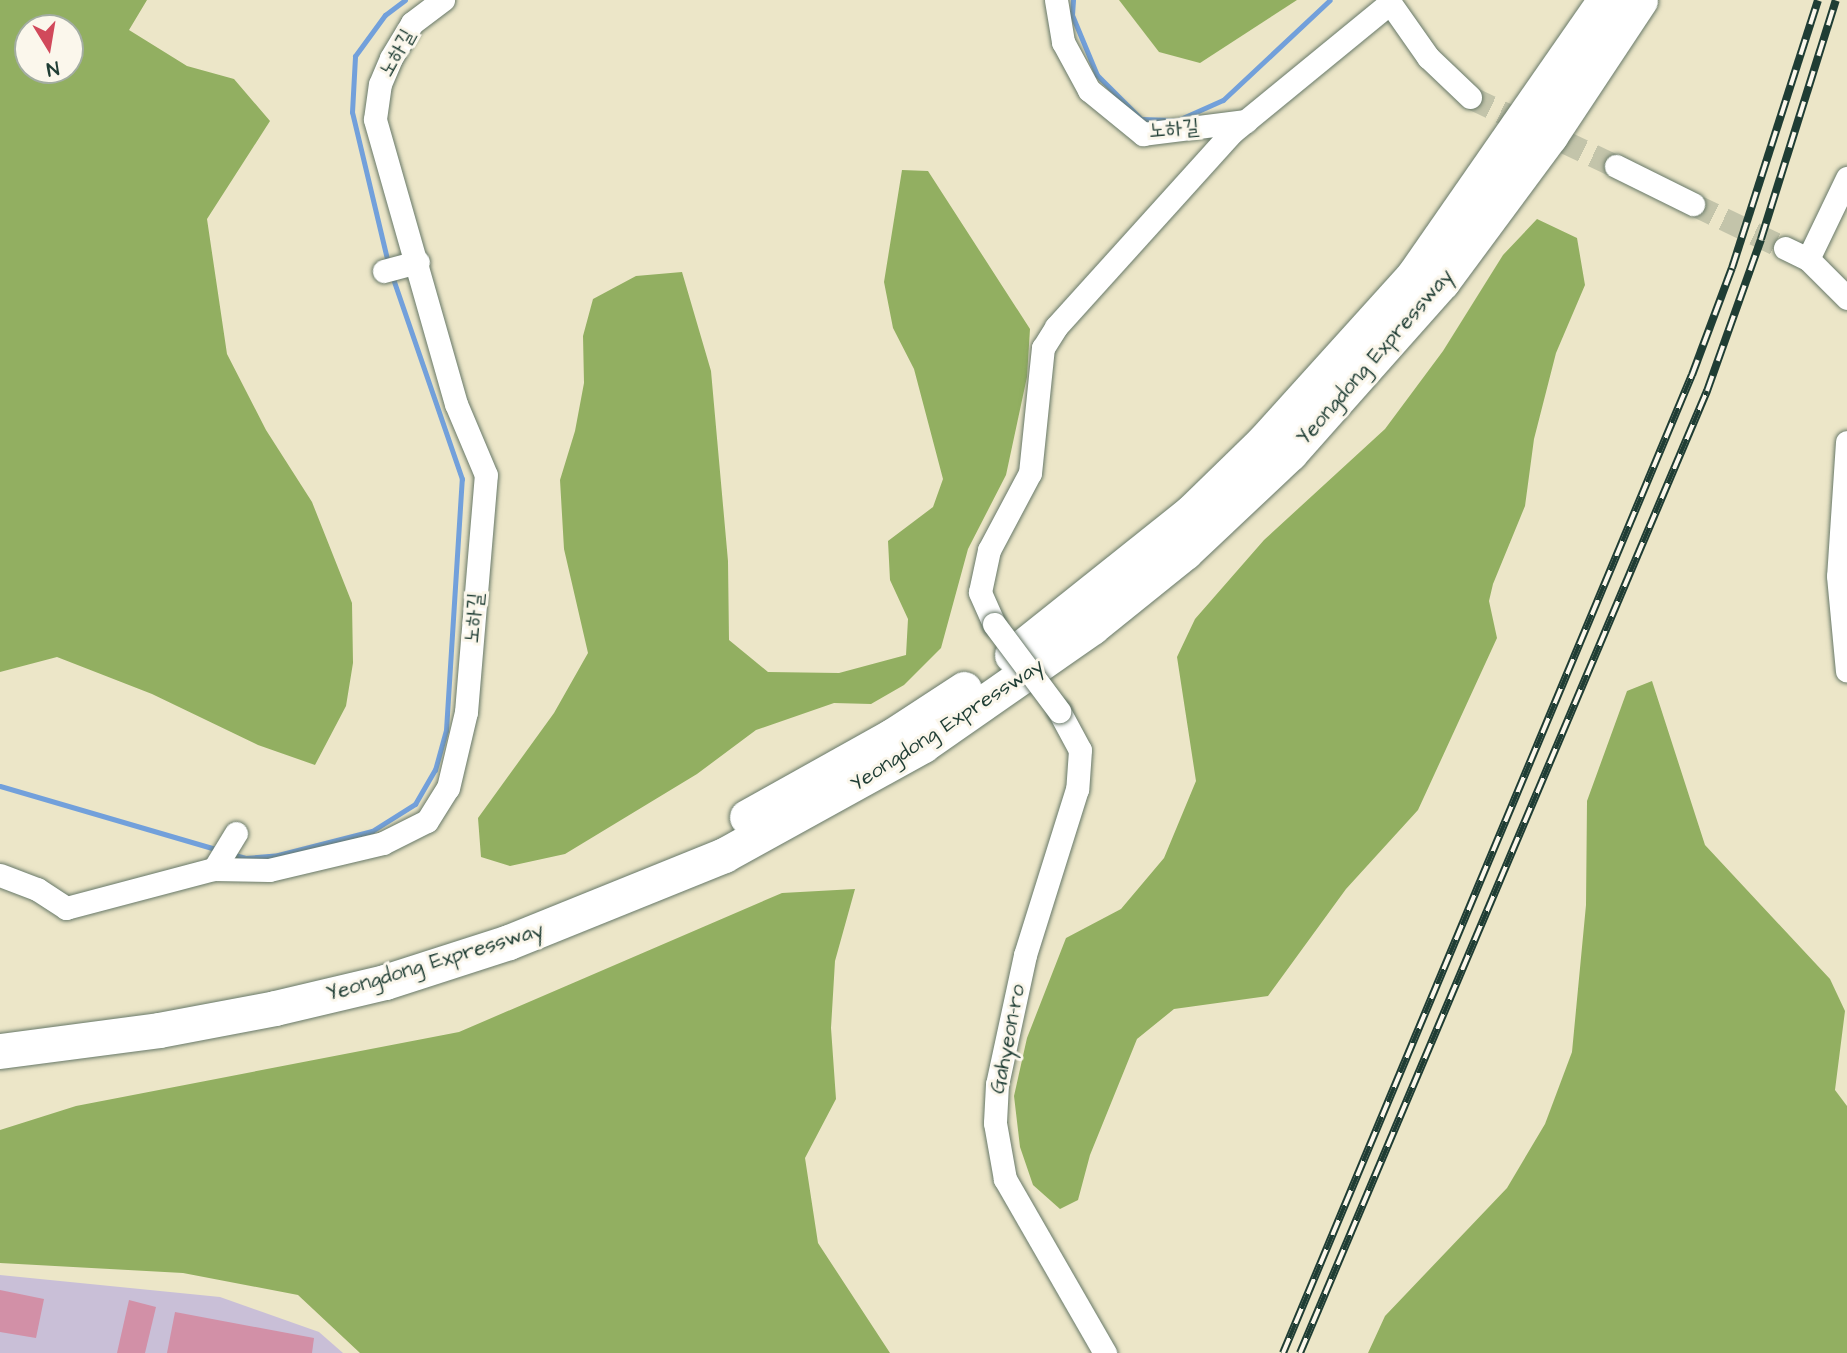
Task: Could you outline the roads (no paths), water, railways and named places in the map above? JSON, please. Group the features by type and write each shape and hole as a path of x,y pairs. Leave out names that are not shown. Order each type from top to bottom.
{"highway":[{"name":"Yeongdong Expressway","path":"0,1027 215,997 430,945 604,883 719,832 892,736 976,681 1112,578 1190,513 1264,441 1413,276 1605,0"},
{"name":"Yeongdong Expressway","path":"0,1051 159,1030 275,1008 385,982 509,942 724,855 923,745 1092,627 1185,552 1290,453 1443,282 1550,136 1640,0"}],"street":[{"name":"노하길","path":"0,875 37,889 65,908 216,865 269,870 383,843 426,821 448,788 466,712 486,474 401,266 375,119 380,84 391,58 412,23 443,0"},
{"name":"노하길","path":"1056,0 1063,42 1089,90 1143,135 1246,121"},
{"name":"Gahyeon-ro","path":"1105,1353 1005,1179 995,1124 997,1084 1026,955 1077,789 1080,750 1059,711 994,624 980,592 989,550 1030,473 1043,348 1056,327 1246,121 1389,1"},
{"path":"1389,1 1428,57 1470,97"},
{"path":"1616,166 1693,204"},
{"path":"1808,259 1847,178"},
{"path":"1786,248 1808,259 1847,298"},
{"path":"1847,442 1838,576 1847,671"},
{"path":"216,865 233,837"}],"waterway":[{"path":"388,263 352,112 355,56 385,15 405,0"},
{"path":"1073,0 1072,15 1097,75 1141,119 1178,120 1223,100 1330,0"},
{"path":"231,854 246,858 278,855 372,831 415,804 435,770 446,730 462,479 392,276"},
{"path":"0,786 219,850"}],"tunnel":[{"path":"1470,97 1616,166"},
{"path":"1693,204 1785,248"}],"railway":[{"path":"1283,1353 1692,375 1732,268 1818,0"},
{"path":"1300,1353 1707,391 1761,239 1836,0"}]}
